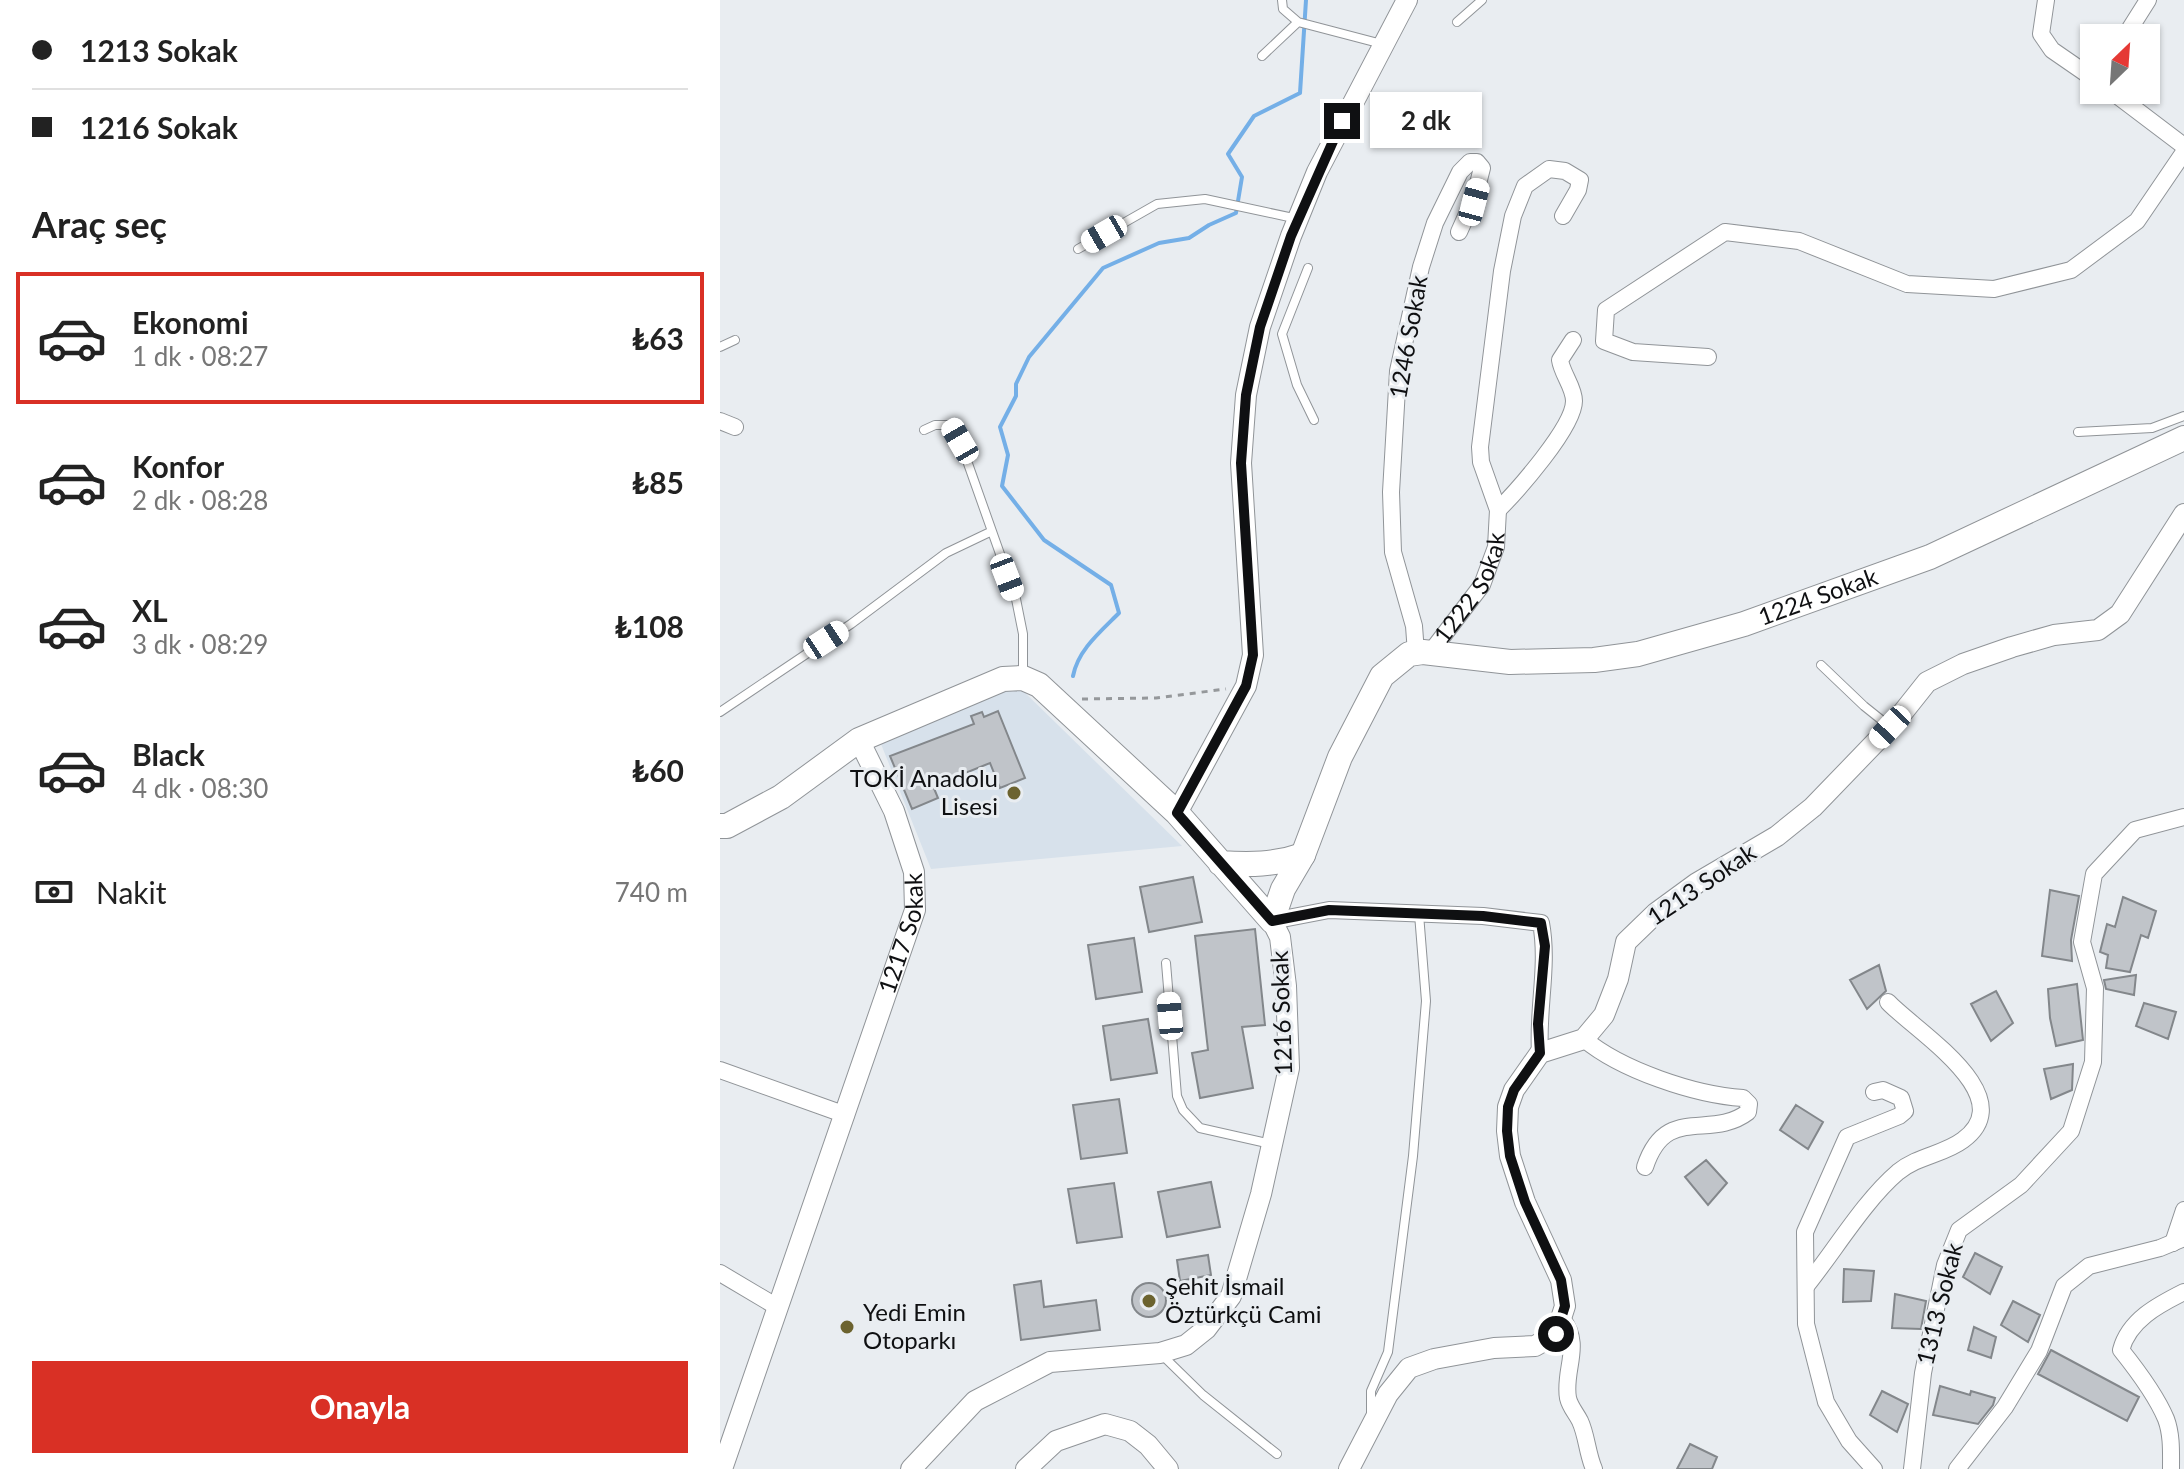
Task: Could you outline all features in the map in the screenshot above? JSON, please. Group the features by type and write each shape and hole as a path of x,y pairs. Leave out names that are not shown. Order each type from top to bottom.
{"main road":[{"name":"1224 Sokak","path":"1423,653 1510,662 1549,662 1594,660 1668,646 1744,624 1930,557 2184,438"},
{"name":"1222 Sokak","path":"1272,921 1283,889 1303,855 1340,757 1370,695 1382,676 1409,654 1423,653"},
{"path":"720,826 727,826 781,797 859,740 1003,679 1023,678 1039,685 1054,699"},
{"name":"1216 Sokak","path":"1054,699 1177,813 1272,921"},
{"path":"1220,863 1254,865 1286,861 1303,855"}],"street":[{"path":"1177,813 1246,686 1253,655 1241,463 1246,395 1260,327 1298,219 1336,134 1407,0"},
{"path":"2046,0 2041,34 2052,50 2080,69"},
{"path":"2133,24 2148,0"},
{"path":"1708,357 1633,352 1604,341 1606,310 1725,232 1799,241 1907,284 1994,289 2071,270 2137,221 2184,149 2128,104"},
{"name":"1246 Sokak","path":"1423,653 1393,552 1391,492 1398,371 1421,267 1435,223 1460,172 1470,162 1477,162 1482,168 1480,180 1474,202 1459,232"},
{"name":"1222 Sokak","path":"1423,653 1482,585 1496,547 1498,510 1481,462 1480,447 1502,271 1513,216 1525,186 1549,169 1565,171 1580,180 1578,190 1563,216"},
{"path":"1498,510 1534,469 1572,413 1574,399 1560,360 1573,340"},
{"name":"1213 Sokak","path":"1584,1039 1604,1015 1618,979 1626,942 1656,913 1697,883 1777,836 1813,807 1890,727 1927,682 1963,664 2054,635 2098,630 2120,614 2184,514"},
{"name":"1217 Sokak","path":"722,1469 915,910 914,872 894,811 859,740"},
{"name":"1313 Sokak","path":"1912,1469 1923,1373 1945,1265 1959,1230 2021,1185 2071,1131 2093,1062 2095,988 2082,942 2094,874 2135,830 2184,817"},
{"path":"1272,921 1329,910 1483,916 1541,923 1545,946 1538,1024 1540,1053"},
{"name":"1216 Sokak","path":"911,1469 975,1401 1050,1362 1160,1353 1186,1345 1206,1329 1231,1296 1261,1194 1289,1068 1286,986 1280,937 1272,921"},
{"path":"1807,1285 1882,1187 1901,1169 1925,1155 1947,1150 1966,1139 1980,1117 1980,1098 1971,1078 1888,1002"},
{"path":"1349,1469 1371,1422 1409,1368 1449,1356 1494,1348 1535,1346 1556,1334 1565,1306 1561,1280 1525,1202 1510,1156 1507,1131 1508,1107 1514,1090 1540,1053 1584,1039 1598,1050 1675,1086 1743,1098 1749,1104 1748,1112 1739,1119 1679,1128 1664,1134 1650,1151 1645,1167"},
{"path":"720,1070 846,1115"},
{"path":"1874,1092 1883,1090 1901,1098 1905,1111 1847,1137 1805,1232 1804,1252 1806,1324 1826,1402 1849,1441 1874,1469"},
{"path":"1957,1469 2005,1407 2039,1351 2064,1286 2089,1266 2178,1241 2184,1210"},
{"path":"720,1273 779,1308"},
{"path":"2171,1469 2171,1441 2165,1419 2137,1369 2121,1350 2125,1335 2142,1318 2184,1292"},
{"path":"1562,1319 1570,1329 1572,1340 1568,1400 1579,1420 1594,1469"},
{"path":"1026,1469 1056,1441 1105,1424 1130,1431 1148,1445 1168,1469"}],"lane":[{"path":"1282,0 1283,9 1298,22 1384,45"},
{"path":"1457,22 1482,0"},
{"path":"1262,56 1298,22"},
{"path":"1078,249 1157,204 1205,199 1298,219"},
{"path":"1308,268 1282,334 1297,385 1314,420"},
{"path":"1260,327 1282,334"},
{"path":"720,347 735,340"},
{"path":"2078,432 2152,428 2184,416"},
{"path":"924,430 935,425 950,425 960,441 1016,599 1023,634 1023,678"},
{"path":"720,712 851,624 946,553 990,532"},
{"path":"1821,665 1890,727"},
{"path":"1371,1422 1371,1391 1388,1352 1413,1156 1426,1001 1419,913"},
{"path":"1166,963 1177,1096 1183,1110 1200,1128 1272,1144"},
{"path":"1160,1353 1203,1395 1277,1454"}],"path":[{"path":"1054,699 1156,698 1246,686"}],"shaded area":[{"name":"TOKİ Anadolu Lisesi","path":"1015,683 1182,846 931,869 879,739"}],"building":[{"path":"998,711 1025,778 1000,788 990,763 933,786 938,798 912,809 890,756 974,724 971,716 982,712 984,717"},
{"path":"1193,877 1202,922 1149,932 1140,887"},
{"path":"2050,890 2079,896 2071,940 2072,961 2042,956"},
{"path":"2123,897 2156,911 2148,938 2141,935 2130,972 2106,968 2108,955 2100,952 2107,924 2115,927"},
{"path":"1255,929 1265,1025 1242,1027 1253,1088 1200,1098 1192,1053 1208,1050 1195,936"},
{"path":"1134,938 1142,992 1096,999 1088,945"},
{"path":"1879,965 1886,991 1867,1009 1850,980"},
{"path":"2136,975 2134,995 2106,989 2104,980"},
{"path":"2077,984 2083,1040 2056,1046 2048,989"},
{"path":"1996,991 2013,1023 1991,1041 1971,1004"},
{"path":"2144,1003 2176,1012 2168,1039 2136,1026"},
{"path":"1148,1019 1157,1073 1111,1080 1103,1026"},
{"path":"2073,1064 2072,1090 2051,1099 2044,1069"},
{"path":"1119,1099 1127,1153 1081,1159 1073,1105"},
{"path":"1796,1105 1823,1122 1808,1149 1780,1130"},
{"path":"1706,1160 1727,1183 1708,1205 1685,1177"},
{"path":"1211,1182 1220,1227 1167,1237 1158,1192"},
{"path":"1114,1183 1122,1237 1077,1243 1068,1189"},
{"path":"1975,1253 2002,1267 1990,1294 1963,1277"},
{"path":"1208,1255 1211,1275 1180,1281 1177,1260"},
{"path":"1844,1269 1874,1271 1871,1301 1843,1302"},
{"path":"1041,1281 1044,1307 1096,1300 1100,1330 1021,1340 1014,1285"},
{"name":"Şehit İsmail Öztürkçü Cami","path":"1149,1283 1161,1288 1166,1300 1161,1312 1149,1317 1137,1312 1132,1300 1137,1288"},
{"path":"1895,1294 1926,1301 1921,1329 1892,1328"},
{"path":"2013,1301 2040,1315 2028,1342 2001,1325"},
{"path":"1974,1327 1996,1337 1991,1358 1968,1350"},
{"path":"2051,1350 2139,1397 2127,1421 2038,1374"},
{"path":"1940,1386 1995,1398 1993,1405 1978,1424 1933,1415"},
{"path":"1882,1391 1908,1404 1897,1432 1870,1415"},
{"path":"1690,1444 1717,1457 1712,1469 1677,1469"}],"waterway":[{"path":"1073,676 1085,650 1119,613 1111,585 1044,540 1002,486 1008,455 1000,427 1016,396 1016,384 1029,357 1103,268 1159,243 1189,238 1236,213 1242,177 1228,154 1254,116 1300,93 1306,0"}],"place":[{"name":"TOKİ Anadolu Lisesi","path":"1014,793"},
{"name":"Şehit İsmail Öztürkçü Cami","path":"1149,1301"},
{"name":"Yedi Emin Otoparkı","path":"847,1327"}],"route":[{"path":"1342,121 1291,236 1260,327 1246,395 1241,463 1253,655 1246,686 1177,813 1272,921 1329,910 1483,916 1541,923 1545,946 1538,1024 1540,1053 1514,1090 1508,1107 1507,1131 1510,1156 1525,1202 1561,1280 1565,1306 1556,1334"}]}
